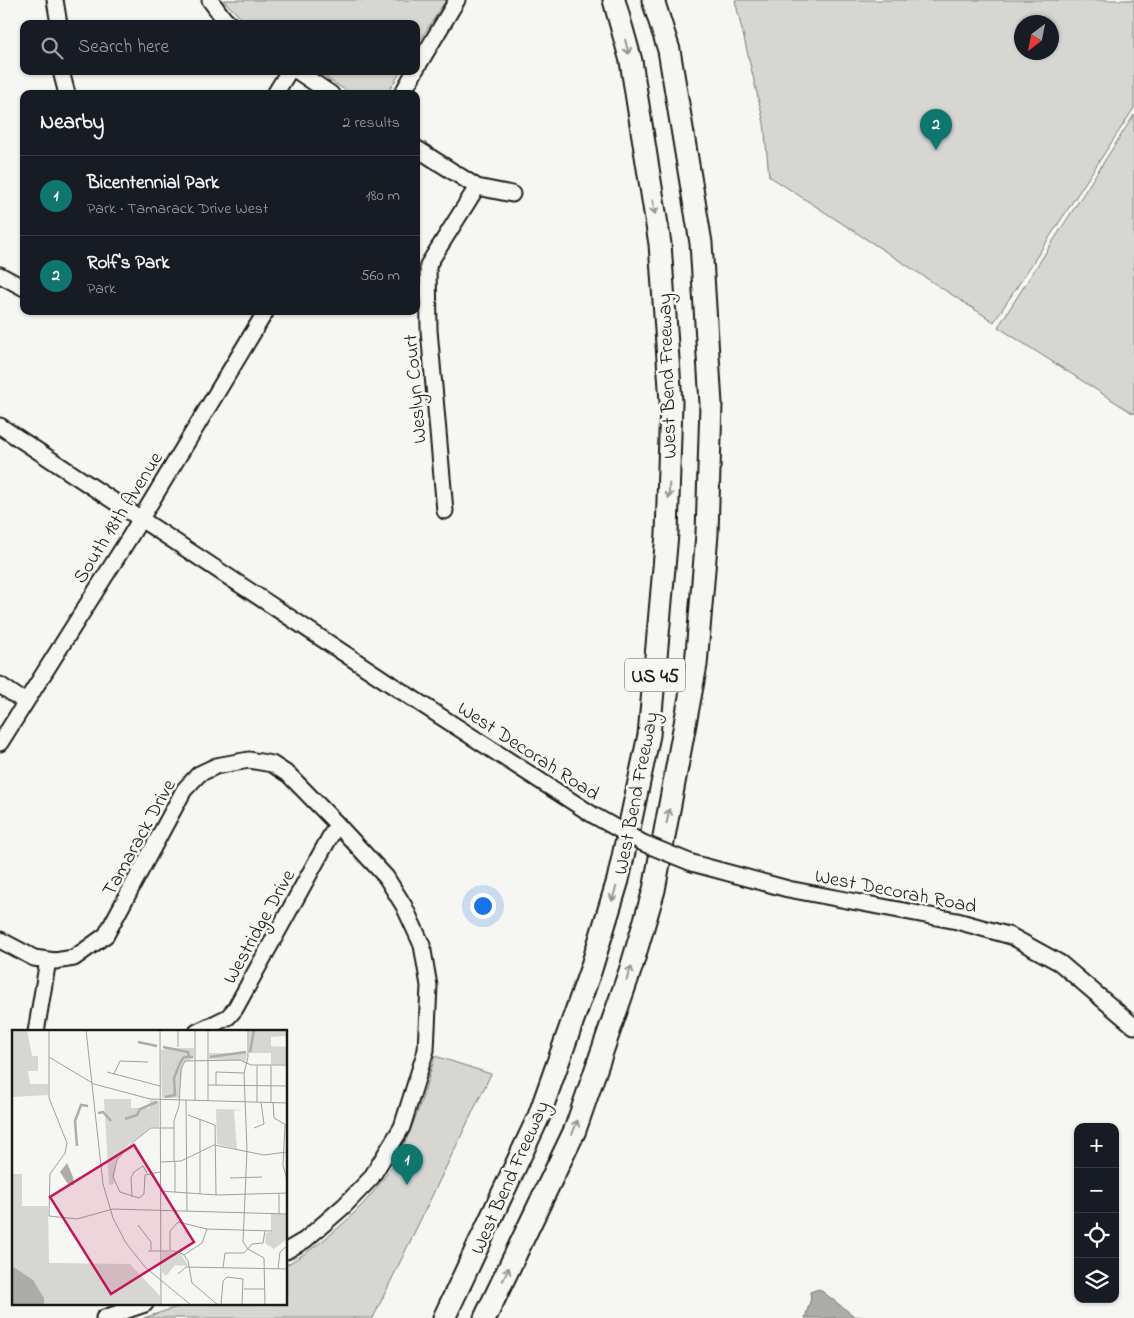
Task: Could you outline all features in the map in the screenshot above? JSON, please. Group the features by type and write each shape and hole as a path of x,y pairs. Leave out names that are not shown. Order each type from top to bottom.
{"highway":[{"name":"West Bend Freeway","path":"444,1318 543,1107 591,969 618,880 650,735 667,534 671,402 660,244 631,61 614,0"},
{"name":"West Bend Freeway","path":"485,1318 574,1130 631,968 654,890 696,665 707,534 711,404 703,271 701,243 669,50 653,0"}],"street":[{"path":"55,0 59,20"},
{"path":"210,0 225,20"},
{"path":"420,63 457,0"},
{"path":"62,75 66,90"},
{"path":"277,90 287,75"},
{"path":"303,75 325,90"},
{"path":"404,90 413,75"},
{"path":"420,151 477,187 512,194"},
{"name":"Weslyn Court","path":"445,512 429,330 428,265 477,187"},
{"path":"0,275 20,286"},
{"name":"South 18th Avenue","path":"0,742 140,519 264,315"},
{"name":"West Decorah Road","path":"0,426 593,815 643,843 692,862 788,889 957,921 1011,936 1060,963 1134,1026"},
{"path":"0,685 25,702"},
{"name":"Tamarack Drive","path":"0,940 34,958 55,961 74,958 106,935 184,790 199,774 216,766 250,760 272,764 289,775 337,824 386,877 404,906 422,945 429,986 426,1050 402,1127 371,1178 344,1206 305,1240 288,1249"},
{"name":"Westridge Drive","path":"201,1030 228,1017 235,1009 337,824"},
{"path":"36,1030 48,960"},
{"path":"104,1318 139,1306"}],"shaded area":[{"path":"223,0 446,0 420,41 420,20 243,20"},
{"path":"735,0 1134,0 1134,108 994,322 769,176 764,123"},
{"path":"322,75 399,75 389,90 345,90"},
{"path":"1134,115 1134,414 998,327"},
{"path":"435,1056 491,1074 373,1318 144,1318 180,1306 288,1306 288,1264 319,1244 349,1218 388,1173 410,1132"},
{"path":"819,1289 854,1316 871,1318 805,1318 811,1298 810,1292"}],"place":[{"name":"Rolf's Park","path":"936,150"},
{"name":"Bicentennial Park","path":"407,1185"}]}
